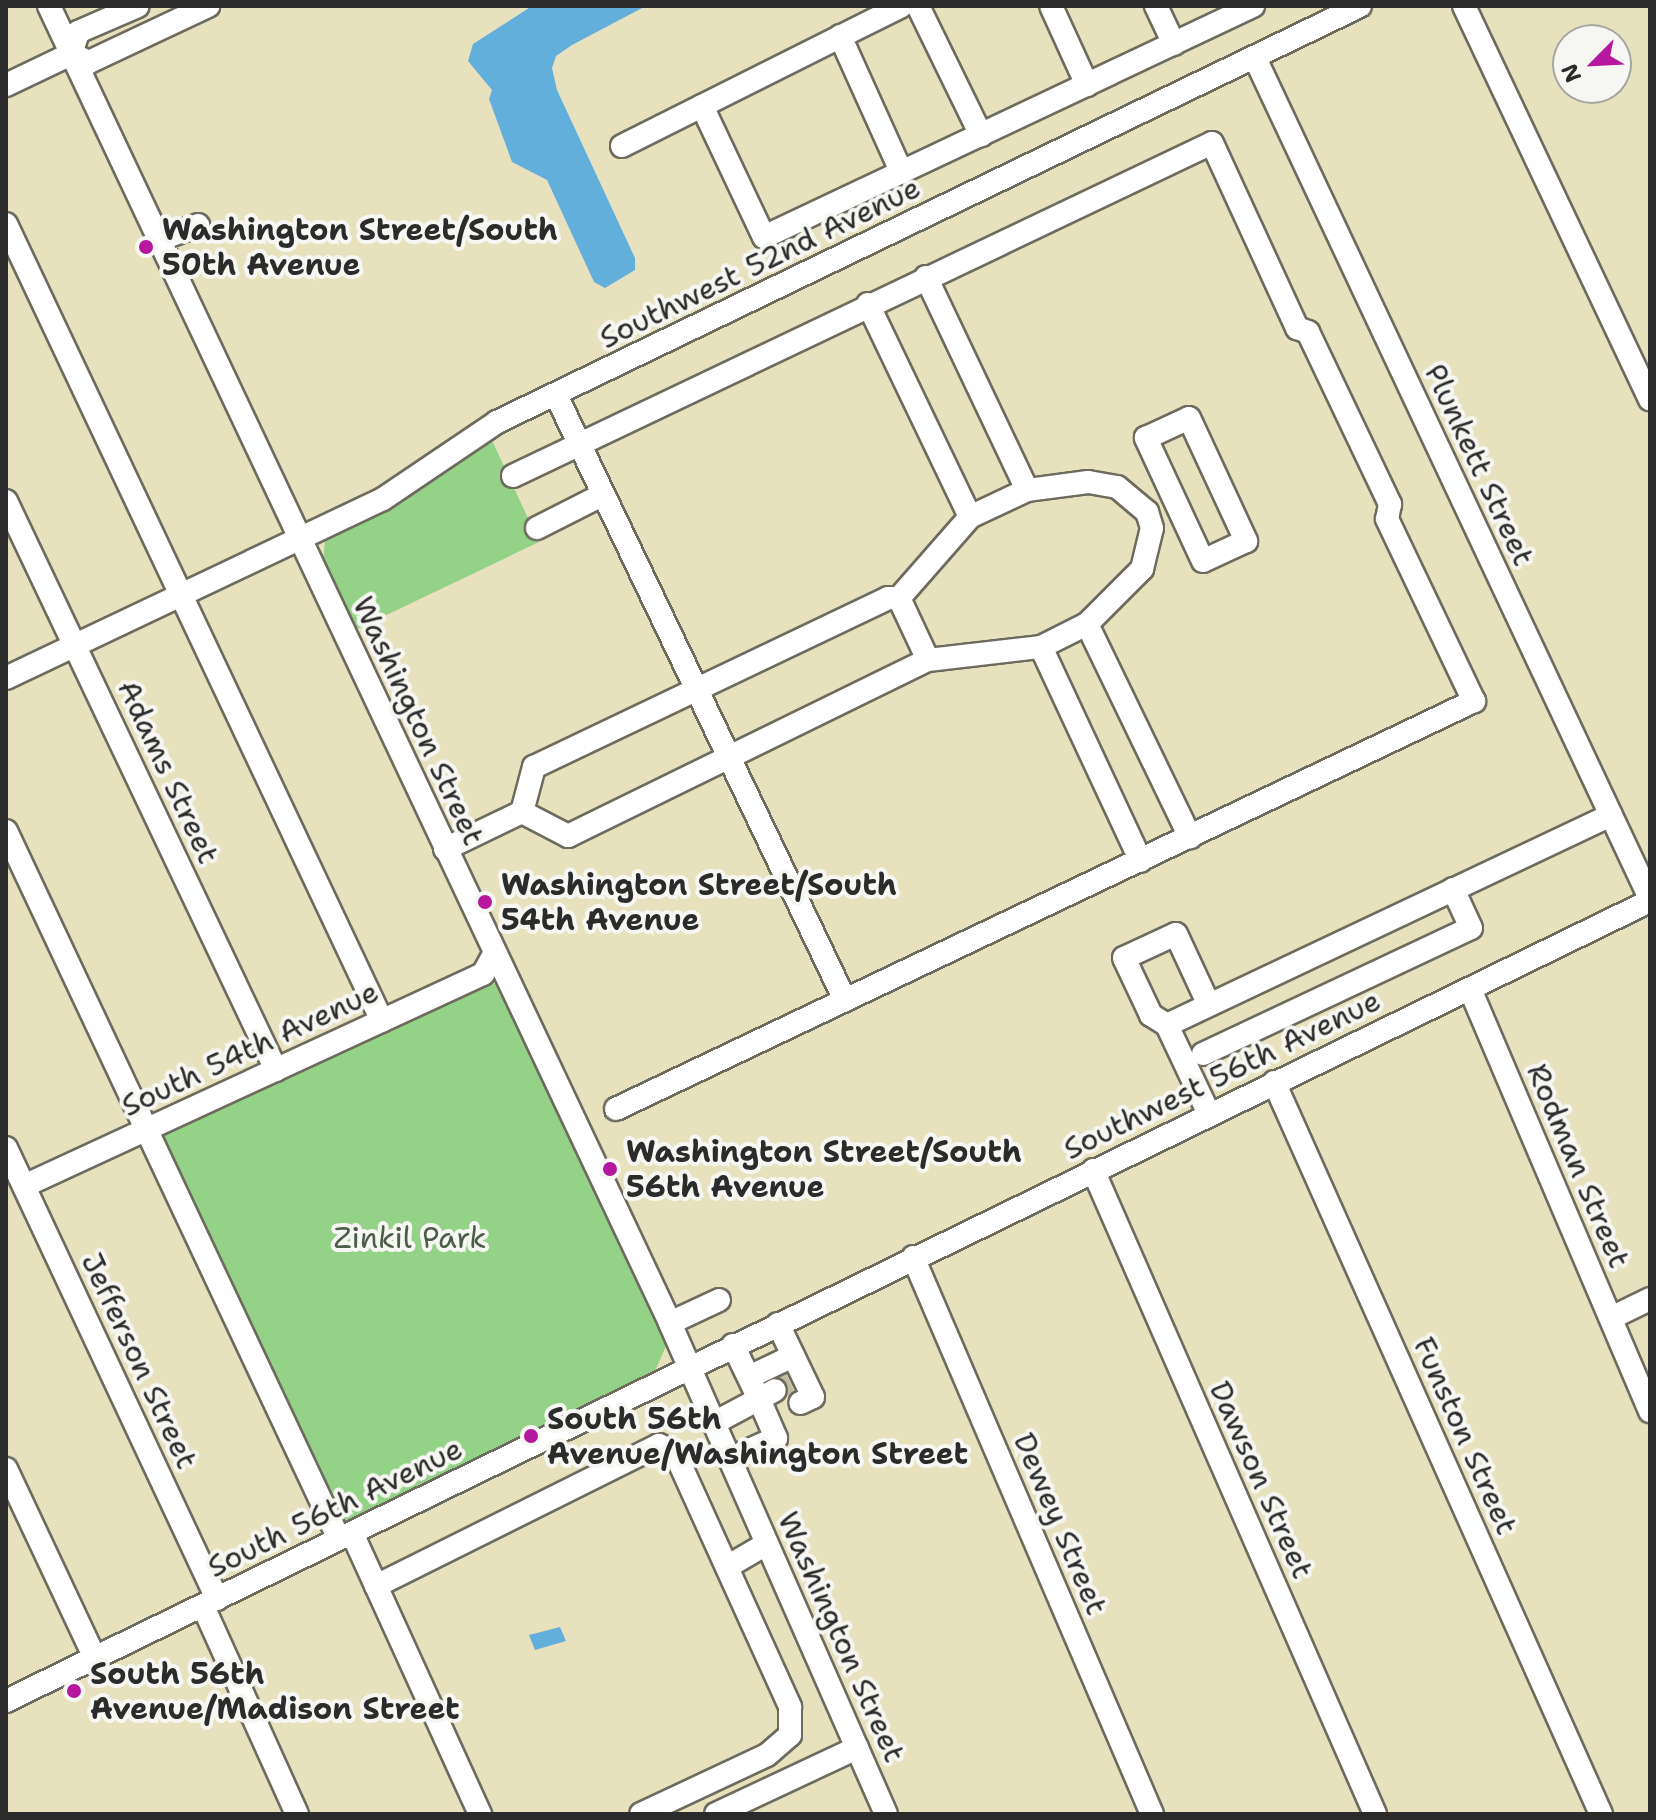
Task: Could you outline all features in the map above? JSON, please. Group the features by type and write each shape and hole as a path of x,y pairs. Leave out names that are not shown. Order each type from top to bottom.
{"street":[{"name":"Washington Street","path":"49,6 493,956 690,1366 886,1814"},
{"path":"6,85 71,54 78,32 138,6"},
{"path":"71,54 89,62 208,6"},
{"path":"622,146 901,6"},
{"path":"918,6 981,135"},
{"path":"1051,6 1087,85"},
{"path":"1156,6 1174,44"},
{"name":"Southwest 52nd Avenue","path":"6,678 383,499 488,428 1360,6"},
{"path":"1464,6 1650,399"},
{"path":"702,106 764,237 1250,7"},
{"path":"840,36 902,173"},
{"name":"Plunkett Street","path":"1255,58 1650,899"},
{"path":"513,476 868,304 1212,143 1297,328 1308,332 1390,504 1387,519 1474,701 616,1109"},
{"path":"6,224 382,1021"},
{"path":"159,240 198,225"},
{"path":"926,277 1027,490"},
{"path":"868,304 970,517"},
{"path":"556,395 845,1000"},
{"path":"1189,418 1246,541 1203,561 1174,499 1146,438 1189,418"},
{"path":"445,849 522,812 534,767 888,598 899,598 970,517 1027,490 1088,482 1117,487 1147,512 1152,528 1142,569 1087,624 1041,647 928,660 568,836 522,812"},
{"path":"537,528 602,495"},
{"path":"1147,512 1174,499"},
{"name":"Adams Street","path":"6,501 276,1070"},
{"path":"899,598 928,660"},
{"path":"1087,624 1190,837"},
{"path":"1041,647 1141,861"},
{"path":"1167,1025 1611,815"},
{"path":"6,831 146,1131 345,1536 376,1586 480,1814"},
{"path":"1203,1054 1471,928 1453,889"},
{"name":"Southwest 56th Avenue","path":"690,1366 1650,899"},
{"path":"1209,1005 1176,934 1124,958 1151,1015 1167,1025 1209,1114"},
{"name":"South 54th Avenue","path":"24,1186 483,974 493,956"},
{"name":"Rodman Street","path":"1470,989 1650,1411"},
{"name":"Funston Street","path":"1274,1082 1601,1814"},
{"name":"Jefferson Street","path":"6,1148 210,1603 297,1814"},
{"name":"Dawson Street","path":"1093,1170 1375,1814"},
{"name":"Dewey Street","path":"913,1257 1152,1814"},
{"path":"1611,1318 1650,1299"},
{"path":"670,1323 719,1300"},
{"path":"729,1459 776,1438 784,1392 778,1324"},
{"path":"733,1345 749,1377 784,1392"},
{"name":"South 56th Avenue","path":"6,1701 690,1366"},
{"path":"749,1377 784,1392"},
{"path":"714,1423 784,1392"},
{"path":"376,1586 659,1445 675,1453 790,1707 790,1735 767,1755 641,1814"},
{"path":"6,1469 95,1658"},
{"path":"727,1567 766,1544"},
{"path":"716,1814 857,1748"}],"green space":[{"path":"490,436 539,542 353,631 323,564 325,540 404,499"},
{"name":"Zinkil Park","path":"479,983 499,984 667,1344 655,1371 356,1524 338,1522 161,1149 164,1136"}],"water":[{"path":"532,6 646,6 572,45 556,56 552,68 557,90 635,258 635,270 605,288 594,282 547,180 512,162 489,99 492,90 468,61 473,44"},
{"path":"560,1627 566,1641 535,1650 529,1635"}],"tunnel":[{"path":"775,1390 790,1383"}],"place":[{"name":"Washington Street/South 50th Avenue","path":"146,247"},
{"name":"Washington Street/South 54th Avenue","path":"485,902"},
{"name":"Washington Street/South 56th Avenue","path":"610,1169"},
{"name":"South 56th Avenue/Washington Street","path":"531,1436"},
{"name":"South 56th Avenue/Madison Street","path":"74,1691"}]}
